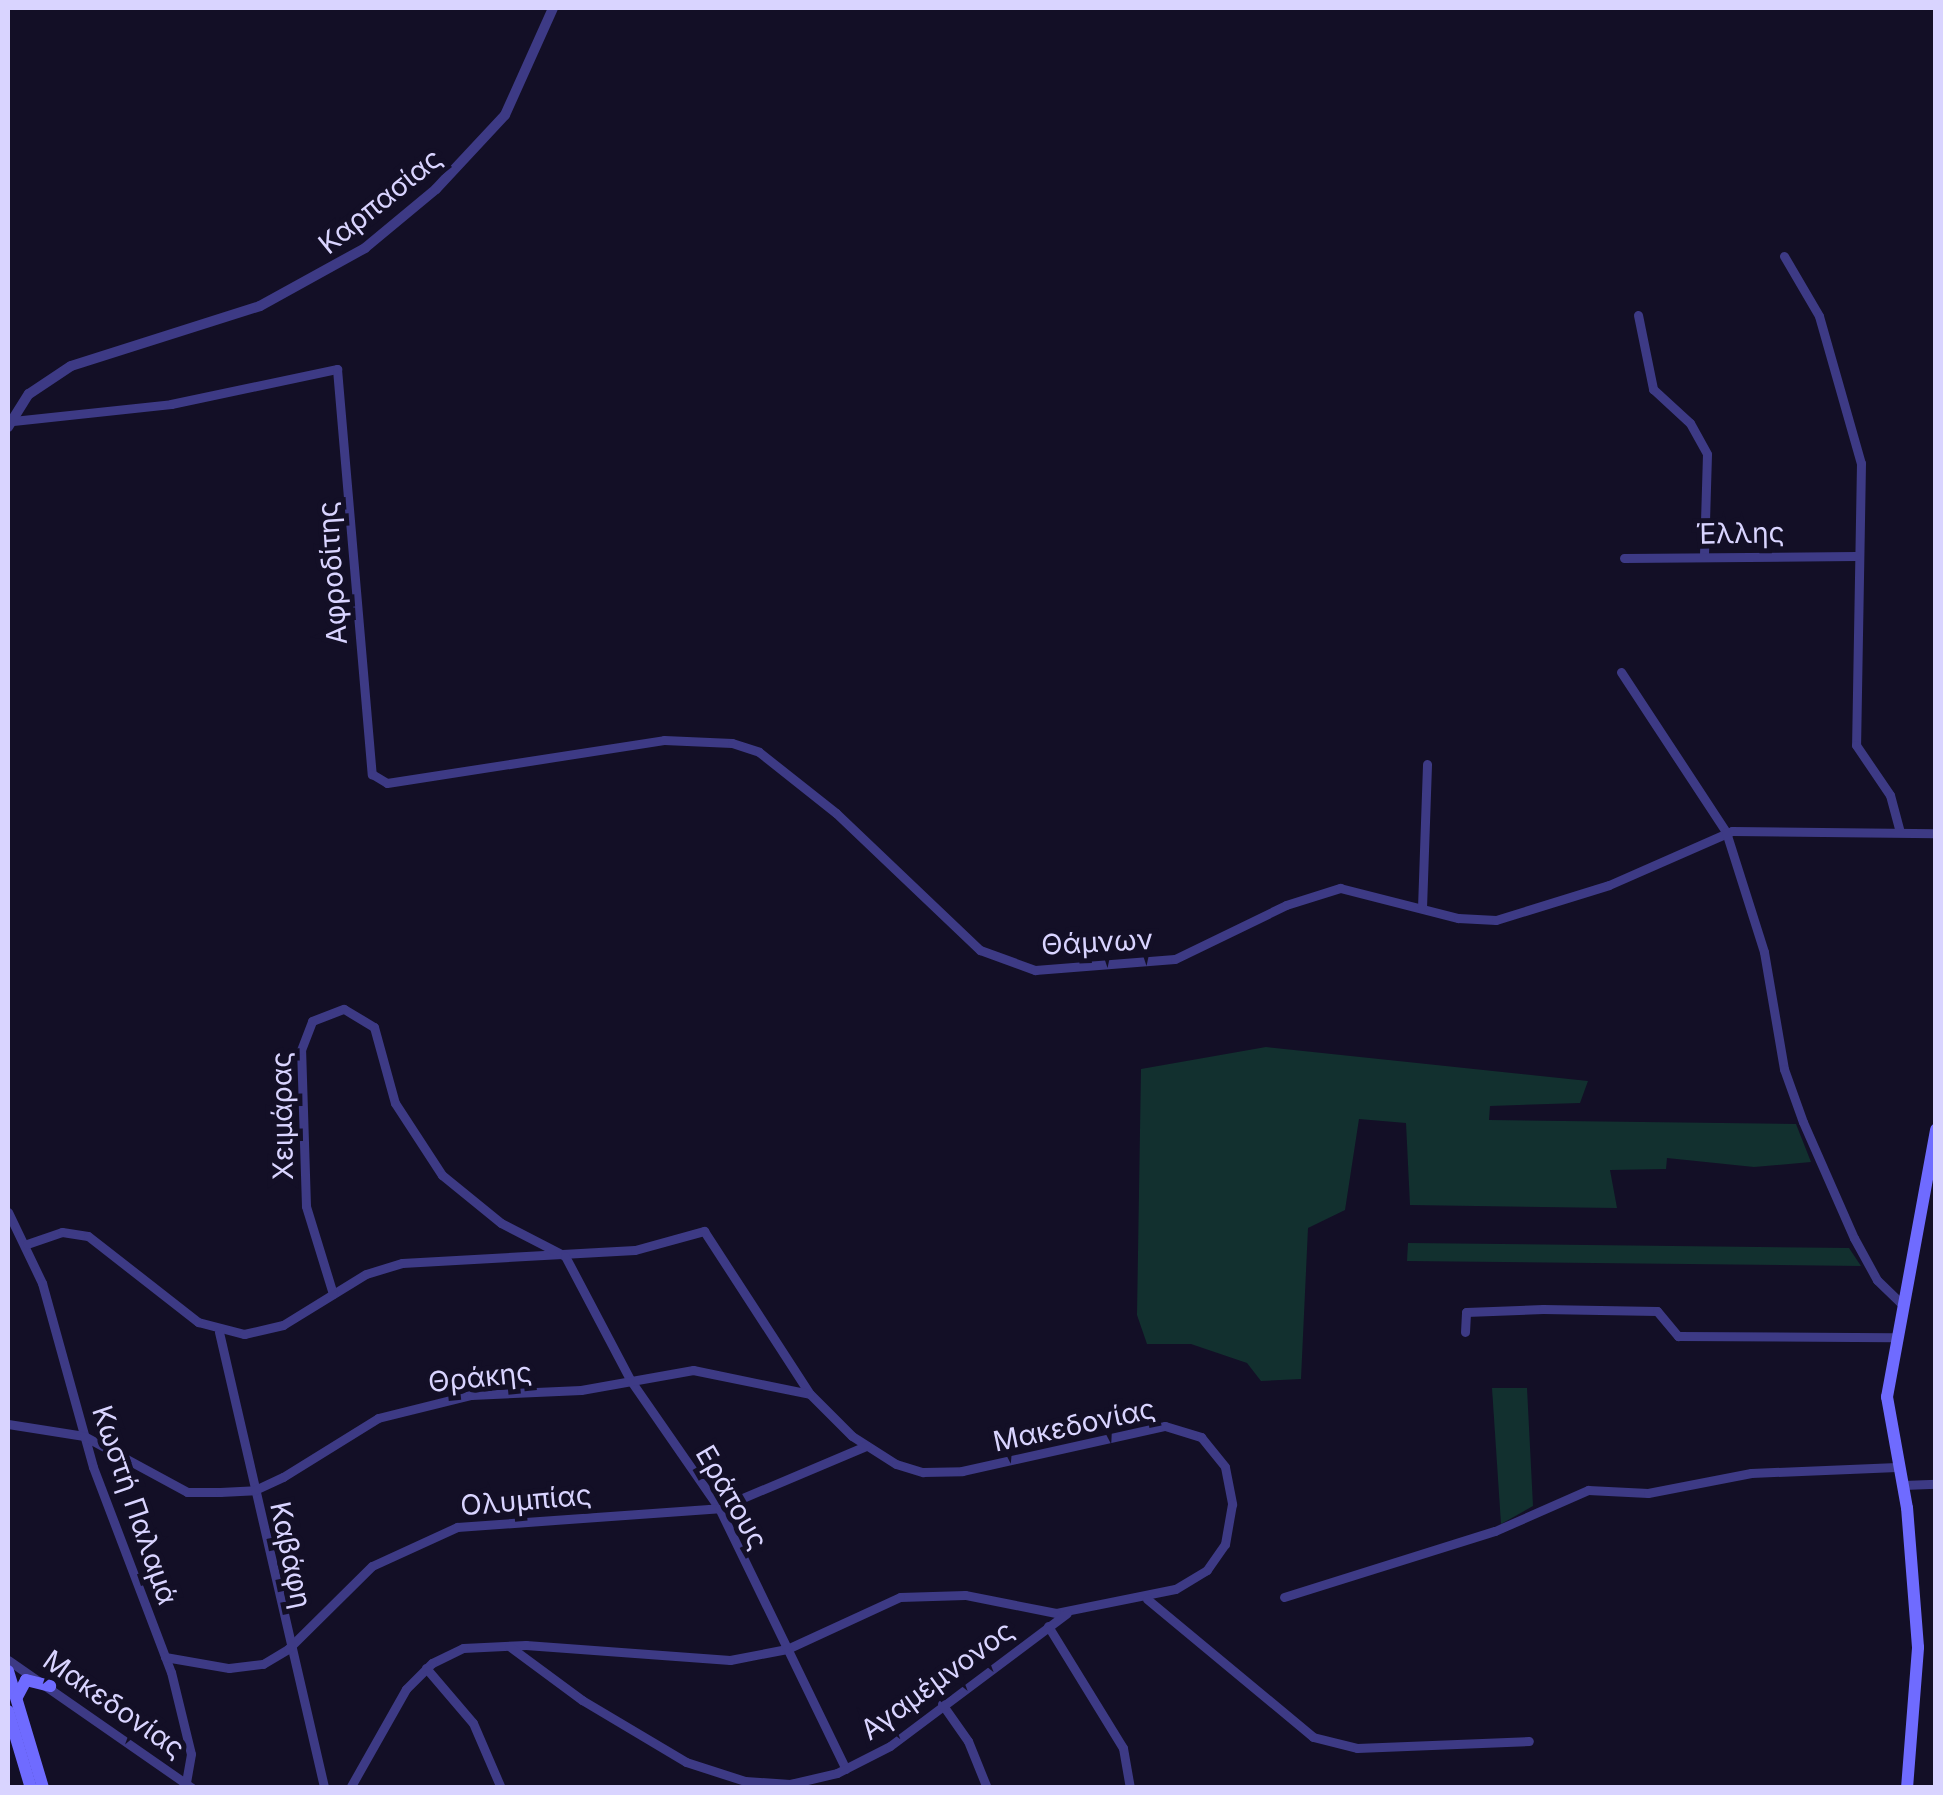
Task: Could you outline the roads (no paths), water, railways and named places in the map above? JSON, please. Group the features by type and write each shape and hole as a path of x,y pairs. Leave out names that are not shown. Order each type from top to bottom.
{"main road":[{"path":"1907,1788 1918,1647 1903,1485 1888,1412 1900,1302 1930,1177 1936,1129"},
{"path":"8,1670 30,1788"},
{"path":"43,1788 12,1705 26,1680 50,1686"}],"street":[{"name":"Καρπασίας","path":"10,424 29,394 71,366 260,306 365,248 458,168 504,115 553,8"},
{"path":"1784,256 1820,316 1858,452 1863,486 1856,556 1856,745 1890,796 1900,832"},
{"path":"1638,315 1653,389 1690,423 1707,454 1704,556"},
{"name":"Αφροδίτης","path":"10,424 171,404 337,369 372,774"},
{"name":"Έλλης","path":"1624,558 1856,556"},
{"path":"1621,672 1726,832 1764,952 1782,1060 1802,1122 1854,1238 1877,1280 1900,1302"},
{"name":"Θάμνων","path":"372,774 386,783 664,740 732,744 759,752 836,813 980,950 1035,970 1175,959 1286,905 1340,888 1474,920 1518,916 1609,885 1726,832 1936,833"},
{"path":"1422,908 1427,764"},
{"name":"Χειμάρας","path":"332,1294 305,1197 301,1050 312,1022 338,1009 355,1011 374,1027 398,1111 453,1187 501,1223 565,1256"},
{"name":"Κωστή Παλαμά","path":"8,1212 27,1244 84,1436 166,1656 191,1754 189,1785"},
{"name":"Μακεδονίας","path":"219,1332 271,1330 332,1294 402,1263 658,1248 704,1230 810,1394 866,1446 904,1468 946,1473 1156,1427 1194,1433 1225,1468 1232,1504 1228,1532 1207,1570 1146,1598 1069,1612 964,1595 900,1597 788,1649 711,1661 507,1644 456,1650 426,1668 394,1704 350,1788"},
{"path":"27,1244 62,1232 88,1236 198,1322 219,1332"},
{"name":"Εράτους","path":"565,1256 631,1381 718,1508 846,1769"},
{"path":"1464,1332 1466,1312 1656,1310 1678,1336 1894,1338"},
{"name":"Καβάφη","path":"219,1332 288,1649 324,1788"},
{"name":"Θράκης","path":"255,1490 341,1436 423,1404 708,1370 810,1394"},
{"path":"8,1424 84,1436 187,1492 255,1490"},
{"name":"Ολυμπίας","path":"166,1656 244,1668 288,1649 372,1566 434,1534 482,1521 718,1508 866,1446"},
{"path":"1284,1597 1495,1531 1588,1490 1648,1493 1751,1473 1897,1467"},
{"path":"1903,1485 1936,1484"},
{"path":"1146,1598 1313,1737 1357,1748 1529,1741"},
{"name":"Αγαμέμνονος","path":"507,1644 602,1713 710,1772 782,1784 846,1769 896,1742 1069,1612"},
{"path":"1048,1626 1123,1748 1130,1788"},
{"name":"Μακεδονίας","path":"8,1660 189,1785"},
{"path":"426,1668 478,1731 501,1788"},
{"path":"942,1704 968,1741 988,1788"}]}
